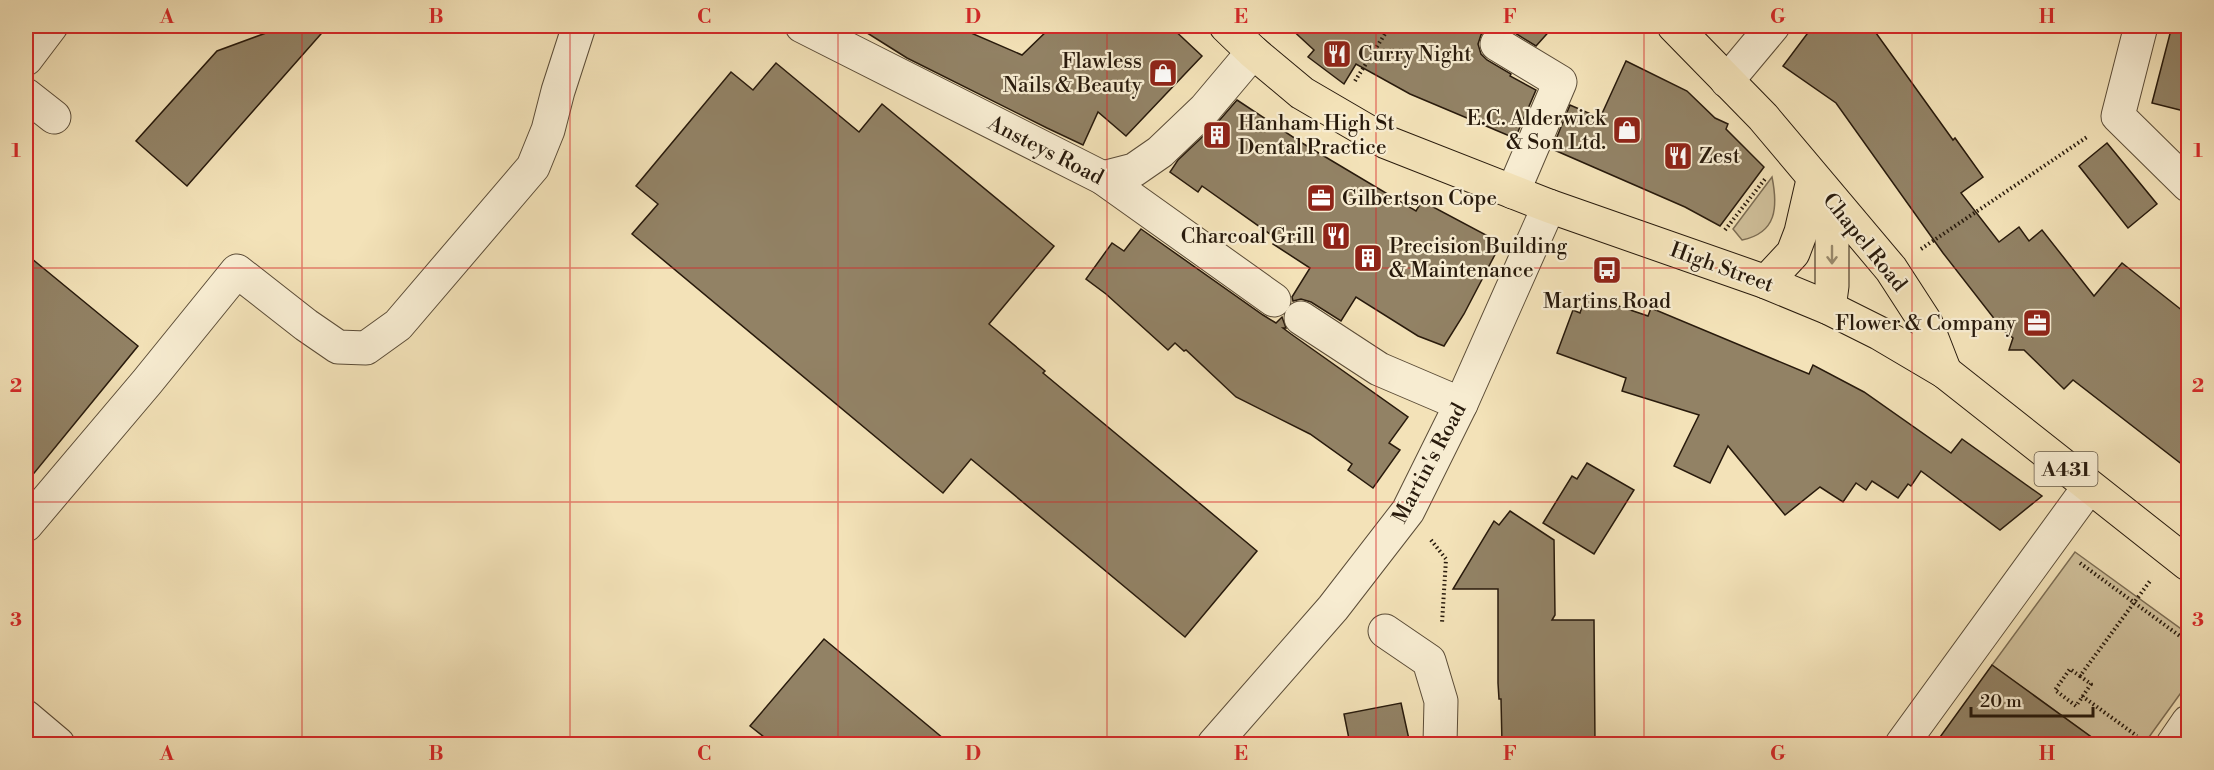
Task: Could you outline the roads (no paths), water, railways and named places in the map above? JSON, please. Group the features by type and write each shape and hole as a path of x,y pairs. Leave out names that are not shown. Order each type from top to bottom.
{"main road":[{"name":"High Street","path":"1226,26 1302,93 1386,142 1549,206 1766,282 1879,333 1945,372 2180,557"},
{"name":"Chapel Road","path":"1674,26 1763,117 1891,269 1926,322 1945,372"},
{"name":"Chapel Road","path":"1766,282 1793,253 1801,232 1813,178"},
{"name":"Chapel Road","path":"1813,178 1832,235 1832,286 1829,309"}],"street":[{"path":"26,59 51,26"},
{"path":"26,525 237,271 338,347 366,348 398,326 533,167 548,130 579,26"},
{"name":"Ansteys Road","path":"802,26 1103,178 1274,300"},
{"path":"1727,81 1773,26"},
{"path":"2141,26 2118,116 2188,185"},
{"path":"1497,44 1560,82 1513,192"},
{"path":"1103,178 1134,170 1160,152 1204,109 1253,52"},
{"path":"26,95 54,117"},
{"name":"Martin's Road","path":"1214,744 1333,608 1408,511 1461,404 1549,206"},
{"path":"1301,318 1379,369 1461,404"},
{"path":"1902,744 2089,487"},
{"path":"1385,631 1429,661 1441,701 1440,744"},
{"path":"26,717 58,744"},
{"path":"2173,744 2188,722"}],"place":[{"name":"Curry Night","path":"1337,54"},
{"name":"Flawless Nails & Beauty","path":"1163,73"},
{"name":"E.C. Alderwick & Son Ltd.","path":"1627,130"},
{"name":"Hanham High St Dental Practice","path":"1217,135"},
{"name":"Zest","path":"1678,156"},
{"name":"Gilbertson Cope","path":"1321,198"},
{"name":"Charcoal Grill","path":"1336,236"},
{"name":"Precision Building & Maintenance","path":"1368,258"},
{"name":"Martins Road","path":"1607,270"},
{"name":"Flower & Company","path":"2037,323"}]}
